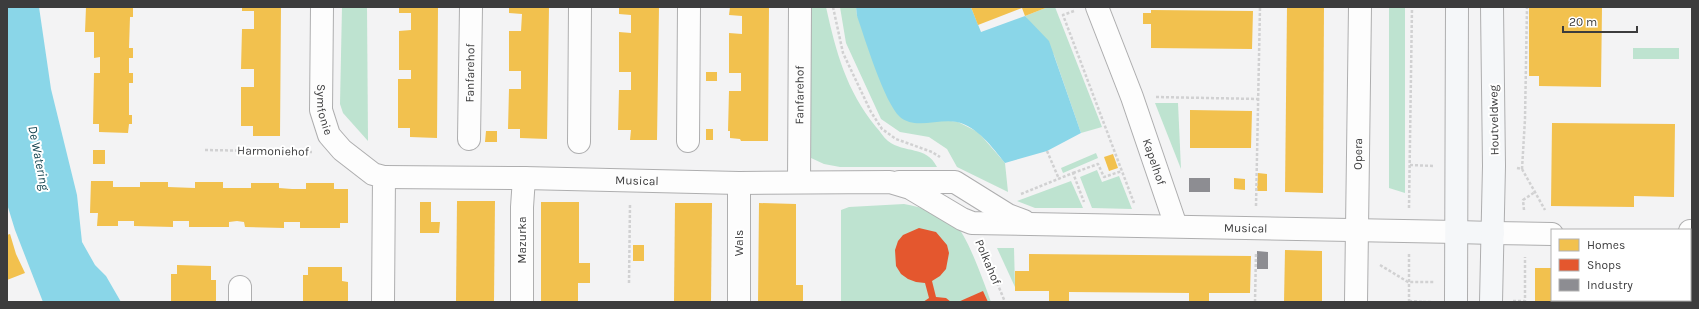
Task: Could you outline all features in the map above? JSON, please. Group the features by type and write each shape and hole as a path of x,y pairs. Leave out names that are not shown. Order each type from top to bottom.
{"street":[{"name":"Symfonie","path":"322,7 321,110 329,135 342,150 373,174 384,177"},
{"name":"Fanfarehof","path":"469,139 471,7"},
{"path":"579,142 580,7"},
{"path":"688,141 690,7"},
{"name":"Fanfarehof","path":"799,182 800,7"},
{"name":"Opera","path":"1356,302 1360,7"},
{"path":"1456,7 1456,302"},
{"name":"Houtveldweg","path":"1491,302 1494,166 1492,7"},
{"name":"Kapelhof","path":"1087,8 1132,97 1176,226"},
{"path":"383,302 384,177"},
{"name":"Musical","path":"384,177 524,178 739,184 799,182 955,182 1018,219 1034,224"},
{"name":"Mazurka","path":"522,302 524,178"},
{"name":"Musical","path":"890,182 910,188 962,219 972,223 1457,232"},
{"name":"Wals","path":"739,184 739,302"},
{"path":"1457,232 1551,234"}],"path":[{"path":"833,7 843,53 871,112 882,129 896,139 932,152 943,160 955,182"},
{"path":"1255,302 1260,7"},
{"path":"1412,7 1409,302 1423,302"},
{"path":"1522,169 1525,119 1527,7"},
{"path":"1087,8 1062,14 1143,226"},
{"path":"1132,97 1259,99"},
{"name":"Harmoniehof","path":"205,150 321,152 342,150"},
{"path":"1046,152 1059,179"},
{"path":"992,205 1098,164 1104,177 1122,171"},
{"path":"1073,173 1093,225"},
{"path":"629,283 631,181"},
{"name":"Polkahof","path":"972,223 1005,302"}],"green space":[{"path":"342,7 367,7 368,141 343,113 340,104"},
{"path":"809,7 826,7 838,55 850,85 866,113 883,136 895,145 927,155 937,167 840,167 824,164 811,158 808,148"},
{"path":"840,7 856,7 857,16 944,120 958,122 978,132 1005,163 1008,192 957,167 947,149 929,137 900,132 881,119 846,43"},
{"path":"1048,7 1055,7 1102,127 1081,133 1054,55 1025,16"},
{"path":"1389,7 1405,7 1405,193 1389,188"},
{"path":"1633,48 1679,48 1679,59 1633,59"},
{"path":"1155,103 1178,103 1181,169"},
{"path":"1096,153 1098,158 1063,173 1061,168"},
{"path":"1097,170 1102,182 1119,176 1132,209 1092,208 1080,177"},
{"path":"1071,181 1083,208 1035,208 1017,201"},
{"path":"904,204 923,208 948,218 953,222 964,236 975,259 991,302 841,302 841,210 849,207"},
{"path":"997,248 1014,248 1015,287"}],"water":[{"name":"De Watering","path":"7,7 39,7 51,89 77,195 82,242 95,265 106,276 121,302 43,302 15,230 7,204"},
{"path":"856,7 971,7 981,32 1025,16 1049,41 1081,133 1047,151 1005,163 984,138 972,128 965,125 950,121 913,123 906,121 900,117 894,109 881,85 857,16"}],"building: Homes":[{"path":"86,7 133,7 133,17 130,17 129,48 133,48 133,58 129,58 129,73 133,73 133,83 129,83 129,115 132,115 132,124 129,124 128,133 99,132 99,124 93,124 94,73 100,73 100,57 94,58 94,32 85,32"},
{"path":"242,7 281,7 280,136 253,136 253,126 241,126 241,87 254,87 254,69 241,69 242,29 254,29 254,11 242,11"},
{"path":"399,7 438,7 437,138 410,137 410,128 398,128 398,79 411,79 411,70 399,70 399,31 411,30 411,13 399,13"},
{"path":"509,7 549,7 547,139 520,138 520,129 508,129 509,89 521,89 521,71 509,71 509,31 521,31 522,14 509,13"},
{"path":"619,7 659,7 657,140 630,140 631,130 618,130 619,90 631,90 631,72 619,72 619,32 631,33 631,15 619,14"},
{"path":"730,7 769,7 768,141 741,141 740,139 730,138 730,131 728,131 729,91 741,91 741,73 729,73 729,33 742,34 742,16 729,15"},
{"path":"971,7 1048,7 1025,16 1022,8 978,25"},
{"path":"1287,7 1324,7 1323,193 1285,192"},
{"path":"1529,7 1602,7 1601,87 1539,86 1539,76 1529,76"},
{"path":"1151,10 1253,11 1252,49 1151,48 1151,24 1143,24 1143,13 1151,13"},
{"path":"706,72 717,72 717,81 706,81"},
{"path":"1190,110 1252,111 1251,148 1190,148"},
{"path":"1552,123 1675,124 1674,197 1634,196 1634,207 1551,206"},
{"path":"706,129 713,129 713,140 706,140"},
{"path":"486,131 497,131 497,142 485,142"},
{"path":"93,150 105,150 105,164 93,164"},
{"path":"1113,154 1118,168 1109,171 1104,157"},
{"path":"1258,173 1267,174 1267,191 1257,191"},
{"path":"1234,178 1245,179 1245,190 1234,189"},
{"path":"91,181 113,181 113,187 140,187 140,182 168,182 168,187 195,188 195,182 223,182 223,188 251,188 251,183 279,183 279,188 292,189 306,189 306,183 334,183 334,189 348,189 348,223 340,223 340,228 300,228 300,222 284,222 284,228 245,227 244,222 237,221 229,222 229,227 189,227 189,221 173,221 173,227 134,226 134,221 118,221 118,226 97,226 98,213 90,213"},
{"path":"457,201 495,201 494,302 456,302"},
{"path":"420,202 431,202 431,222 440,222 439,233 420,233"},
{"path":"541,202 579,202 579,263 590,263 590,283 578,283 578,302 541,302"},
{"path":"675,203 712,203 711,302 674,302"},
{"path":"759,203 796,204 796,285 803,285 803,302 758,302"},
{"path":"10,234 16,254 25,273 7,280 7,235"},
{"path":"633,245 644,245 644,261 633,261"},
{"path":"1285,250 1322,251 1322,302 1284,302"},
{"path":"1029,254 1251,256 1250,293 1209,293 1209,302 1189,301 1189,293 1069,292 1069,302 1049,302 1049,291 1015,291 1015,271 1029,271"},
{"path":"177,265 211,266 211,280 216,280 216,302 171,302 171,274 177,274"},
{"path":"308,267 342,267 342,281 348,282 348,302 303,302 303,275 308,275"},
{"path":"1535,268 1551,268 1551,301 1605,301 1605,302 1535,302"}],"building: Shops":[{"path":"919,228 936,232 947,245 949,253 946,269 940,276 932,281 936,297 946,298 951,302 923,302 929,298 925,283 908,279 901,274 896,266 895,250 898,241 903,235"},
{"path":"983,291 988,302 958,302"}],"building: Industry":[{"path":"1189,178 1210,178 1210,192 1189,192"},
{"path":"1257,251 1268,252 1268,269 1257,269"}]}
